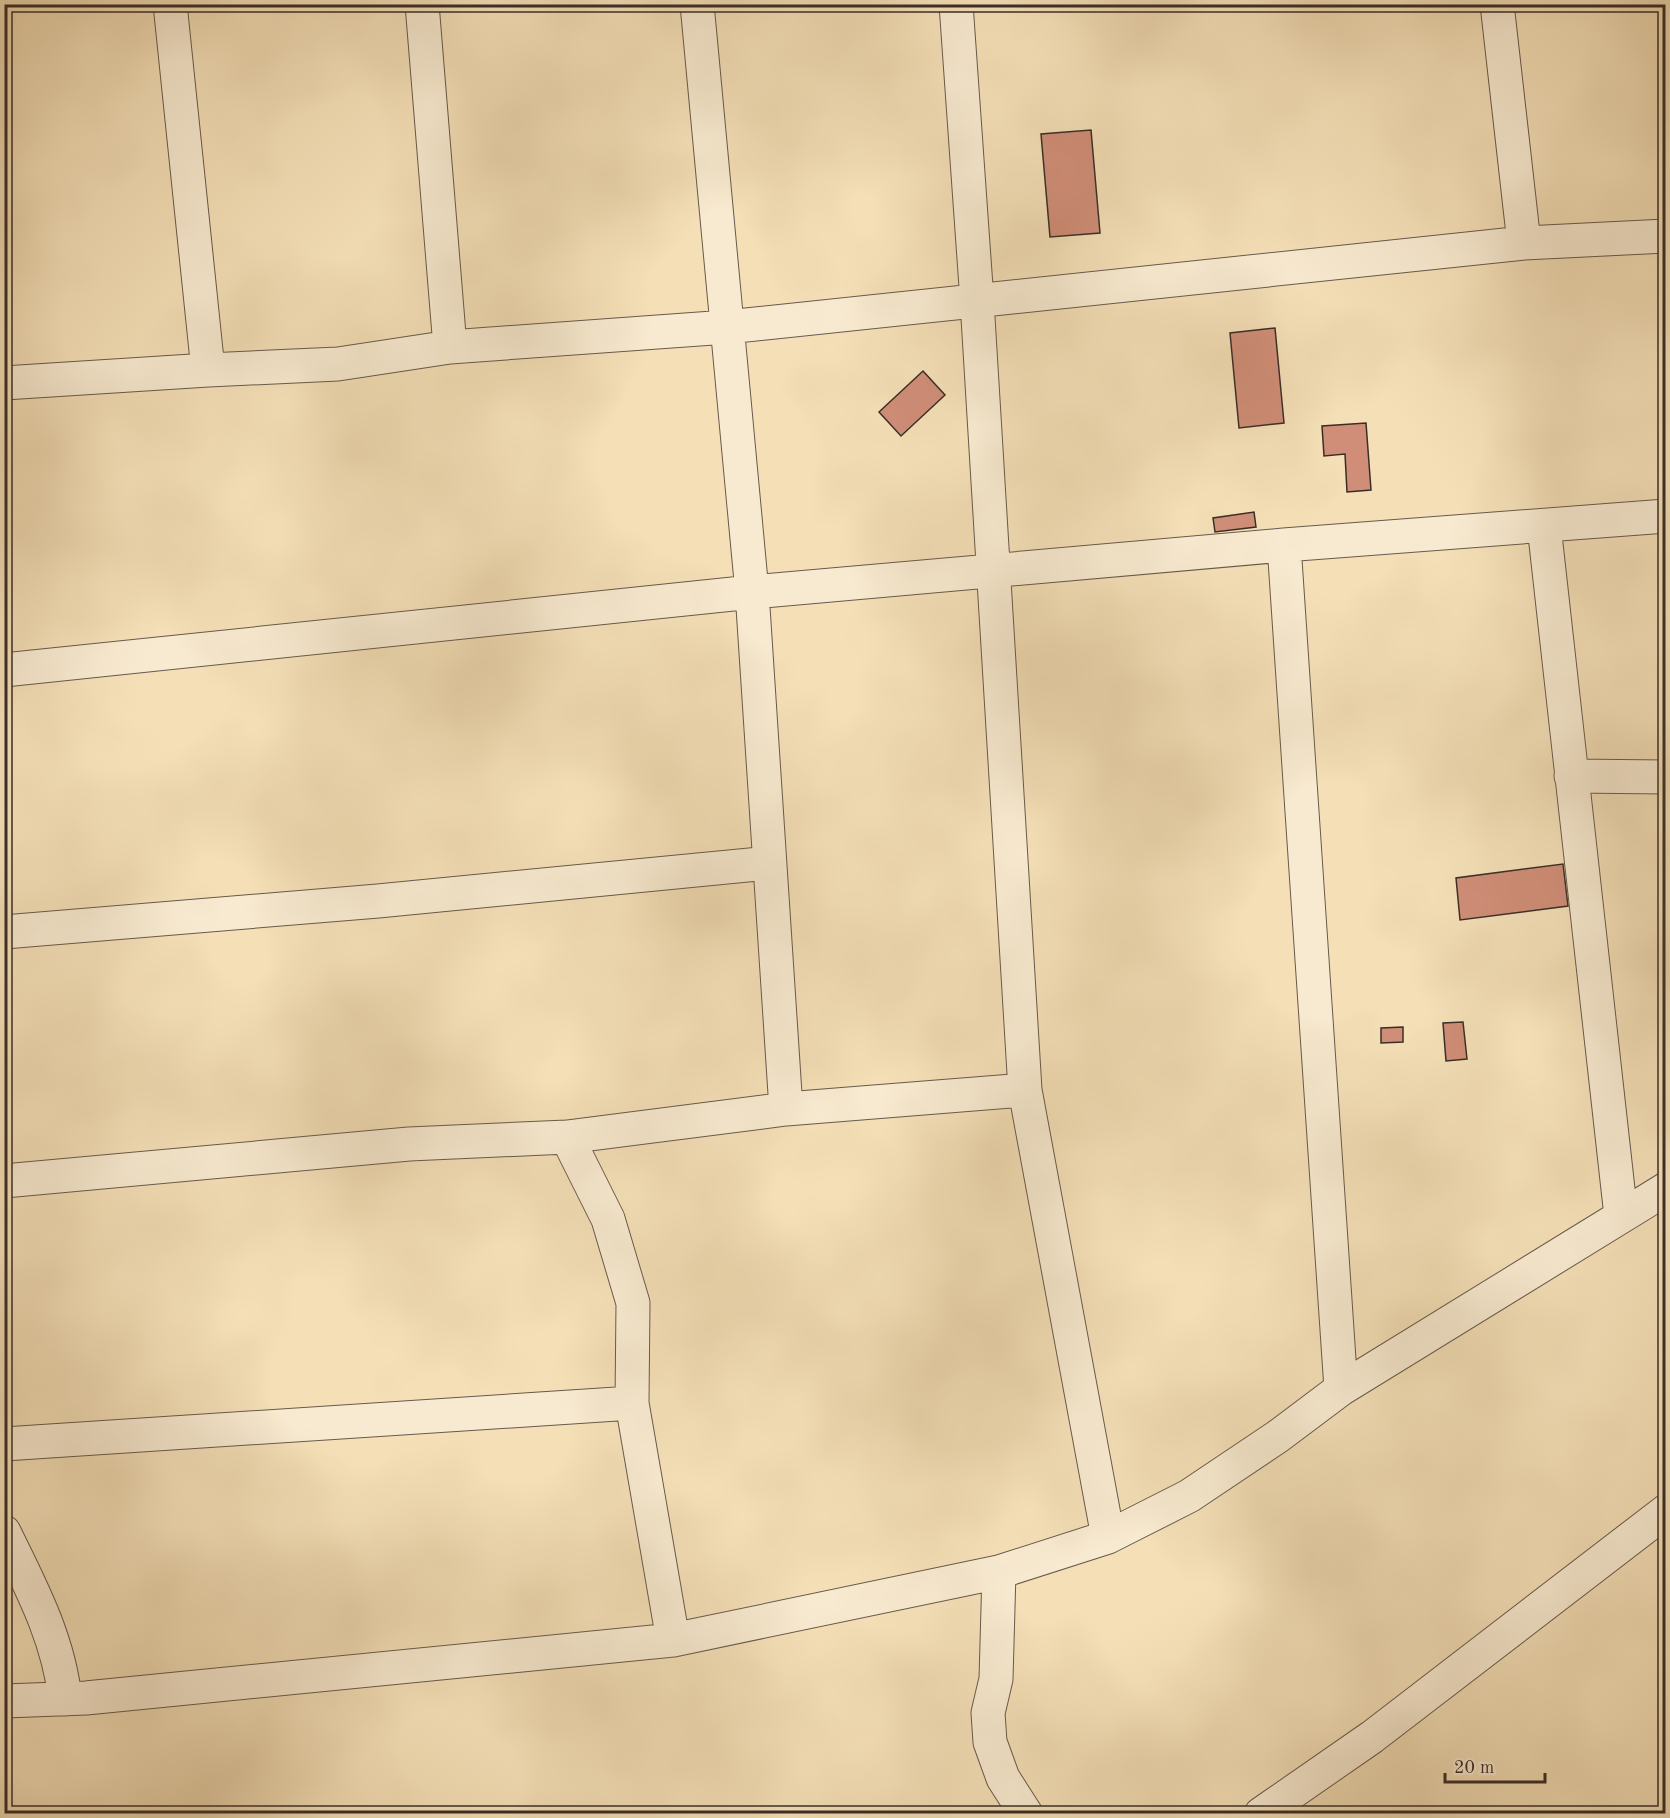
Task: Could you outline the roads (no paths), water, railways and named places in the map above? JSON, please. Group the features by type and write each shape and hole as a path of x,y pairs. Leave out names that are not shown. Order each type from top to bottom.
{"street":[{"path":"170,4 208,370"},
{"path":"422,4 450,347"},
{"path":"697,4 752,592 786,1109"},
{"path":"956,4 977,302 1025,1090 1108,1537"},
{"path":"1497,4 1524,243"},
{"path":"4,383 338,364 450,347 727,327 1524,243 1665,236"},
{"path":"4,670 752,592 1284,545 1665,516"},
{"path":"1544,526 1621,1216"},
{"path":"1284,545 1341,1389"},
{"path":"1571,776 1665,777"},
{"path":"4,932 378,901 769,862"},
{"path":"4,1181 409,1144 567,1137 786,1109 1025,1090"},
{"path":"567,1137 608,1219 633,1303 632,1404 674,1640"},
{"path":"4,1701 65,1699 674,1640 999,1572 1108,1537 1189,1496 1277,1437 1341,1389 1665,1189"},
{"path":"4,1444 632,1404"},
{"path":"1261,1814 1372,1737 1665,1511"},
{"path":"4,1532 50,1632 63,1678 65,1699"},
{"path":"999,1572 996,1679 988,1713 990,1742 1003,1778 1026,1814"}]}
